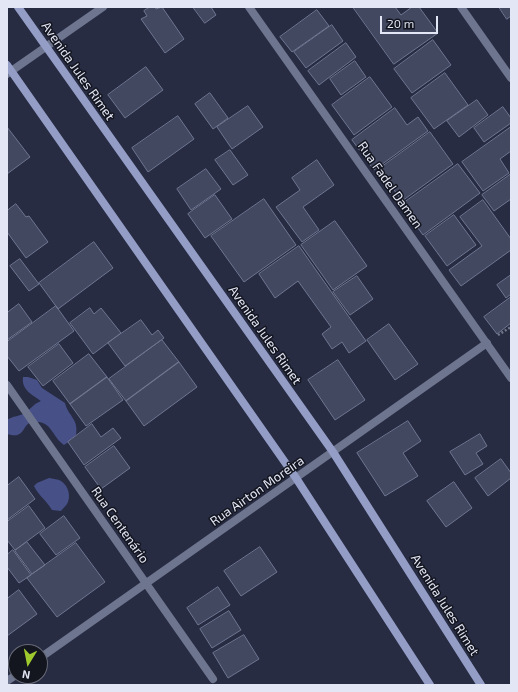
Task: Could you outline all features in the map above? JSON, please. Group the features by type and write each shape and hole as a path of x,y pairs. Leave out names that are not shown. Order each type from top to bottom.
{"main road":[{"name":"Avenida Jules Rimet","path":"18,7 333,452 481,685"},
{"path":"8,70 296,478 430,685"}],"street":[{"path":"8,70 103,7"},
{"name":"Rua Fadel Damen","path":"249,7 511,378"},
{"path":"461,7 511,78"},
{"name":"Rua Airton Moreira","path":"48,652 487,343"},
{"name":"Rua Centenário","path":"7,385 213,679"}],"shaded area":[{"path":"23,377 37,380 42,388 65,403 68,411 75,421 77,430 76,435 64,445 48,426 39,422 29,423 18,435 7,434 7,420 23,414 41,401 26,389 23,382"},
{"path":"49,478 57,479 66,486 69,495 68,501 61,511 52,510 34,486 37,483"}],"building":[{"path":"150,7 155,7 156,9 162,7 184,39 165,53 141,19 147,16 144,11"},
{"path":"193,7 211,7 216,15 205,23"},
{"path":"353,7 395,7 401,15 412,7 419,7 438,33 394,64"},
{"path":"499,7 511,7 511,16 507,19"},
{"path":"317,10 329,26 292,52 280,37"},
{"path":"332,25 343,41 306,68 294,52"},
{"path":"433,40 451,65 412,93 394,69"},
{"path":"346,43 356,57 319,85 308,71"},
{"path":"355,61 366,77 341,95 330,79"},
{"path":"146,67 163,90 125,118 108,95"},
{"path":"445,73 468,105 434,129 411,98"},
{"path":"370,77 392,107 354,135 332,105"},
{"path":"210,93 228,118 213,129 195,104"},
{"path":"477,100 488,115 459,137 447,121"},
{"path":"248,106 263,127 232,149 217,127"},
{"path":"503,107 511,118 511,123 484,142 474,128"},
{"path":"395,108 407,125 418,117 428,131 374,170 352,140"},
{"path":"178,116 194,139 148,172 132,148"},
{"path":"7,127 30,157 7,174"},
{"path":"511,127 511,151 500,159 509,173 483,191 462,162"},
{"path":"430,132 453,164 402,201 379,169"},
{"path":"230,150 248,175 233,185 215,160"},
{"path":"317,160 334,185 303,207 319,230 302,242 276,207 300,190 292,178"},
{"path":"458,164 480,193 423,235 401,205"},
{"path":"206,169 221,189 191,210 177,189"},
{"path":"511,174 511,199 494,211 482,195"},
{"path":"215,195 232,219 205,238 188,214"},
{"path":"264,199 296,245 244,282 211,236"},
{"path":"483,200 511,239 511,250 461,286 449,270 482,246 460,217"},
{"path":"16,204 26,217 29,216 48,242 26,258 7,232 7,211"},
{"path":"454,215 476,245 447,266 425,236"},
{"path":"335,221 367,266 333,290 301,245"},
{"path":"94,242 113,268 58,309 39,283"},
{"path":"299,246 366,341 349,353 342,342 332,349 322,334 331,327 298,281 275,298 259,274"},
{"path":"20,259 39,284 29,291 10,266"},
{"path":"511,275 511,294 506,298 497,285"},
{"path":"357,276 373,299 350,315 333,292"},
{"path":"511,297 511,323 497,334 484,317"},
{"path":"19,304 32,322 7,340 7,313"},
{"path":"56,306 74,331 19,371 7,356 7,342"},
{"path":"90,308 94,314 101,308 121,333 93,354 70,323"},
{"path":"141,320 152,335 158,330 164,338 125,366 108,343"},
{"path":"389,324 418,364 395,380 367,340"},
{"path":"162,340 179,362 126,401 109,379"},
{"path":"59,344 73,363 43,386 28,367"},
{"path":"89,354 107,377 70,404 53,381"},
{"path":"338,360 365,400 335,420 308,380"},
{"path":"179,362 197,387 144,426 126,401"},
{"path":"107,377 123,400 86,426 70,404"},
{"path":"408,421 421,441 403,453 418,476 385,496 357,453"},
{"path":"92,424 101,437 113,428 121,438 84,465 68,442"},
{"path":"480,434 487,446 476,453 483,464 465,475 450,452"},
{"path":"114,446 130,468 101,489 85,467"},
{"path":"501,459 511,473 511,478 488,496 475,478"},
{"path":"19,477 35,499 7,520 7,486"},
{"path":"454,482 472,508 446,527 427,501"},
{"path":"29,506 45,528 15,550 7,540 7,522"},
{"path":"64,516 80,538 56,555 40,534"},
{"path":"27,542 45,565 32,574 15,551"},
{"path":"76,543 105,582 57,617 27,578"},
{"path":"260,547 277,572 241,596 224,571"},
{"path":"13,550 31,575 19,583 7,567 7,555"},
{"path":"218,587 230,605 198,625 187,608"},
{"path":"19,590 37,614 7,636 7,599"},
{"path":"229,611 241,630 212,648 200,629"},
{"path":"244,635 259,659 228,678 213,653"}]}
